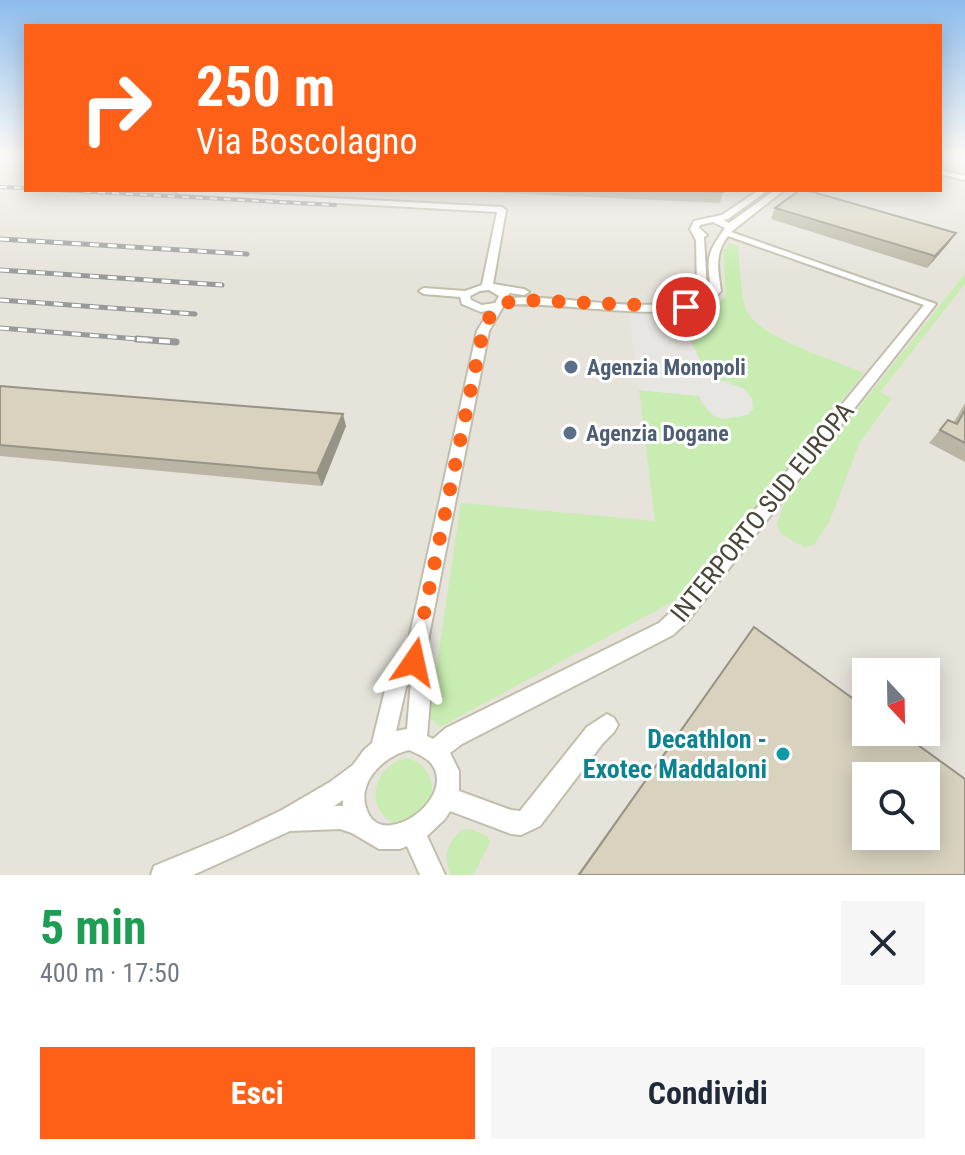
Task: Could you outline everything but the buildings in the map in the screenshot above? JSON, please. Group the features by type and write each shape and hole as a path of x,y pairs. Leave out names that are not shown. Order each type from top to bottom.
{"street":[{"path":"231,195 502,210 492,288"},
{"path":"468,299 478,288 684,299 702,291 701,240 694,229 697,223 725,217 757,195"},
{"path":"424,291 468,299 481,309 542,300 672,308 701,303 712,298 716,291 715,246 774,195"},
{"path":"714,219 727,233"},
{"path":"697,232 715,239 727,233"},
{"name":"INTERPORTO SUD EUROPA","path":"426,746 454,736 666,629 680,616 931,304 727,233"},
{"path":"382,747 397,682 414,662 483,331 505,295 492,288"},
{"path":"468,299 483,331"},
{"path":"414,662 419,668 426,746"},
{"path":"448,799 511,822 521,823 532,818 595,735 607,725"},
{"path":"163,875 288,820 339,790 361,772 382,747 396,740 426,746 444,764 448,799 442,817 417,842 400,847 384,845 371,837 361,824 356,798 361,772"},
{"path":"288,820 340,817 361,824"},
{"path":"417,842 433,875"}],"shaded area":[{"path":"0,195 965,195 965,875 0,875"},
{"path":"629,314 679,317 708,377 743,388 752,398 753,409 748,415 724,419 712,415 699,396 639,390"}],"green space":[{"path":"728,243 738,246 743,299 756,323 784,340 864,373 685,595 440,727 429,717 461,503 655,521 639,390 699,396 708,411 724,419 731,382 708,377 679,317 710,309 726,296 723,249"},
{"path":"965,274 965,284 880,392 892,398 859,444 830,520 814,545 804,547 781,534 777,524 785,501"},
{"path":"405,758 415,761 429,775 432,794 424,813 416,820 396,824 379,809 376,789 385,770"},
{"path":"470,829 487,836 490,842 473,875 451,875 447,862 449,846 461,830"}],"railway":[{"path":"146,195 335,205"},
{"path":"0,239 247,254"},
{"path":"0,270 222,285"},
{"path":"0,300 195,314"},
{"path":"0,328 163,341"},
{"path":"137,339 163,341"},
{"path":"163,341 176,342"}],"place":[{"name":"Agenzia Monopoli","path":"571,367"},
{"name":"Agenzia Dogane","path":"570,433"},
{"name":"Decathlon - Exotec Maddaloni","path":"783,754"}],"route":[{"path":"414,662 488,318 503,302 521,300 686,307"}]}
